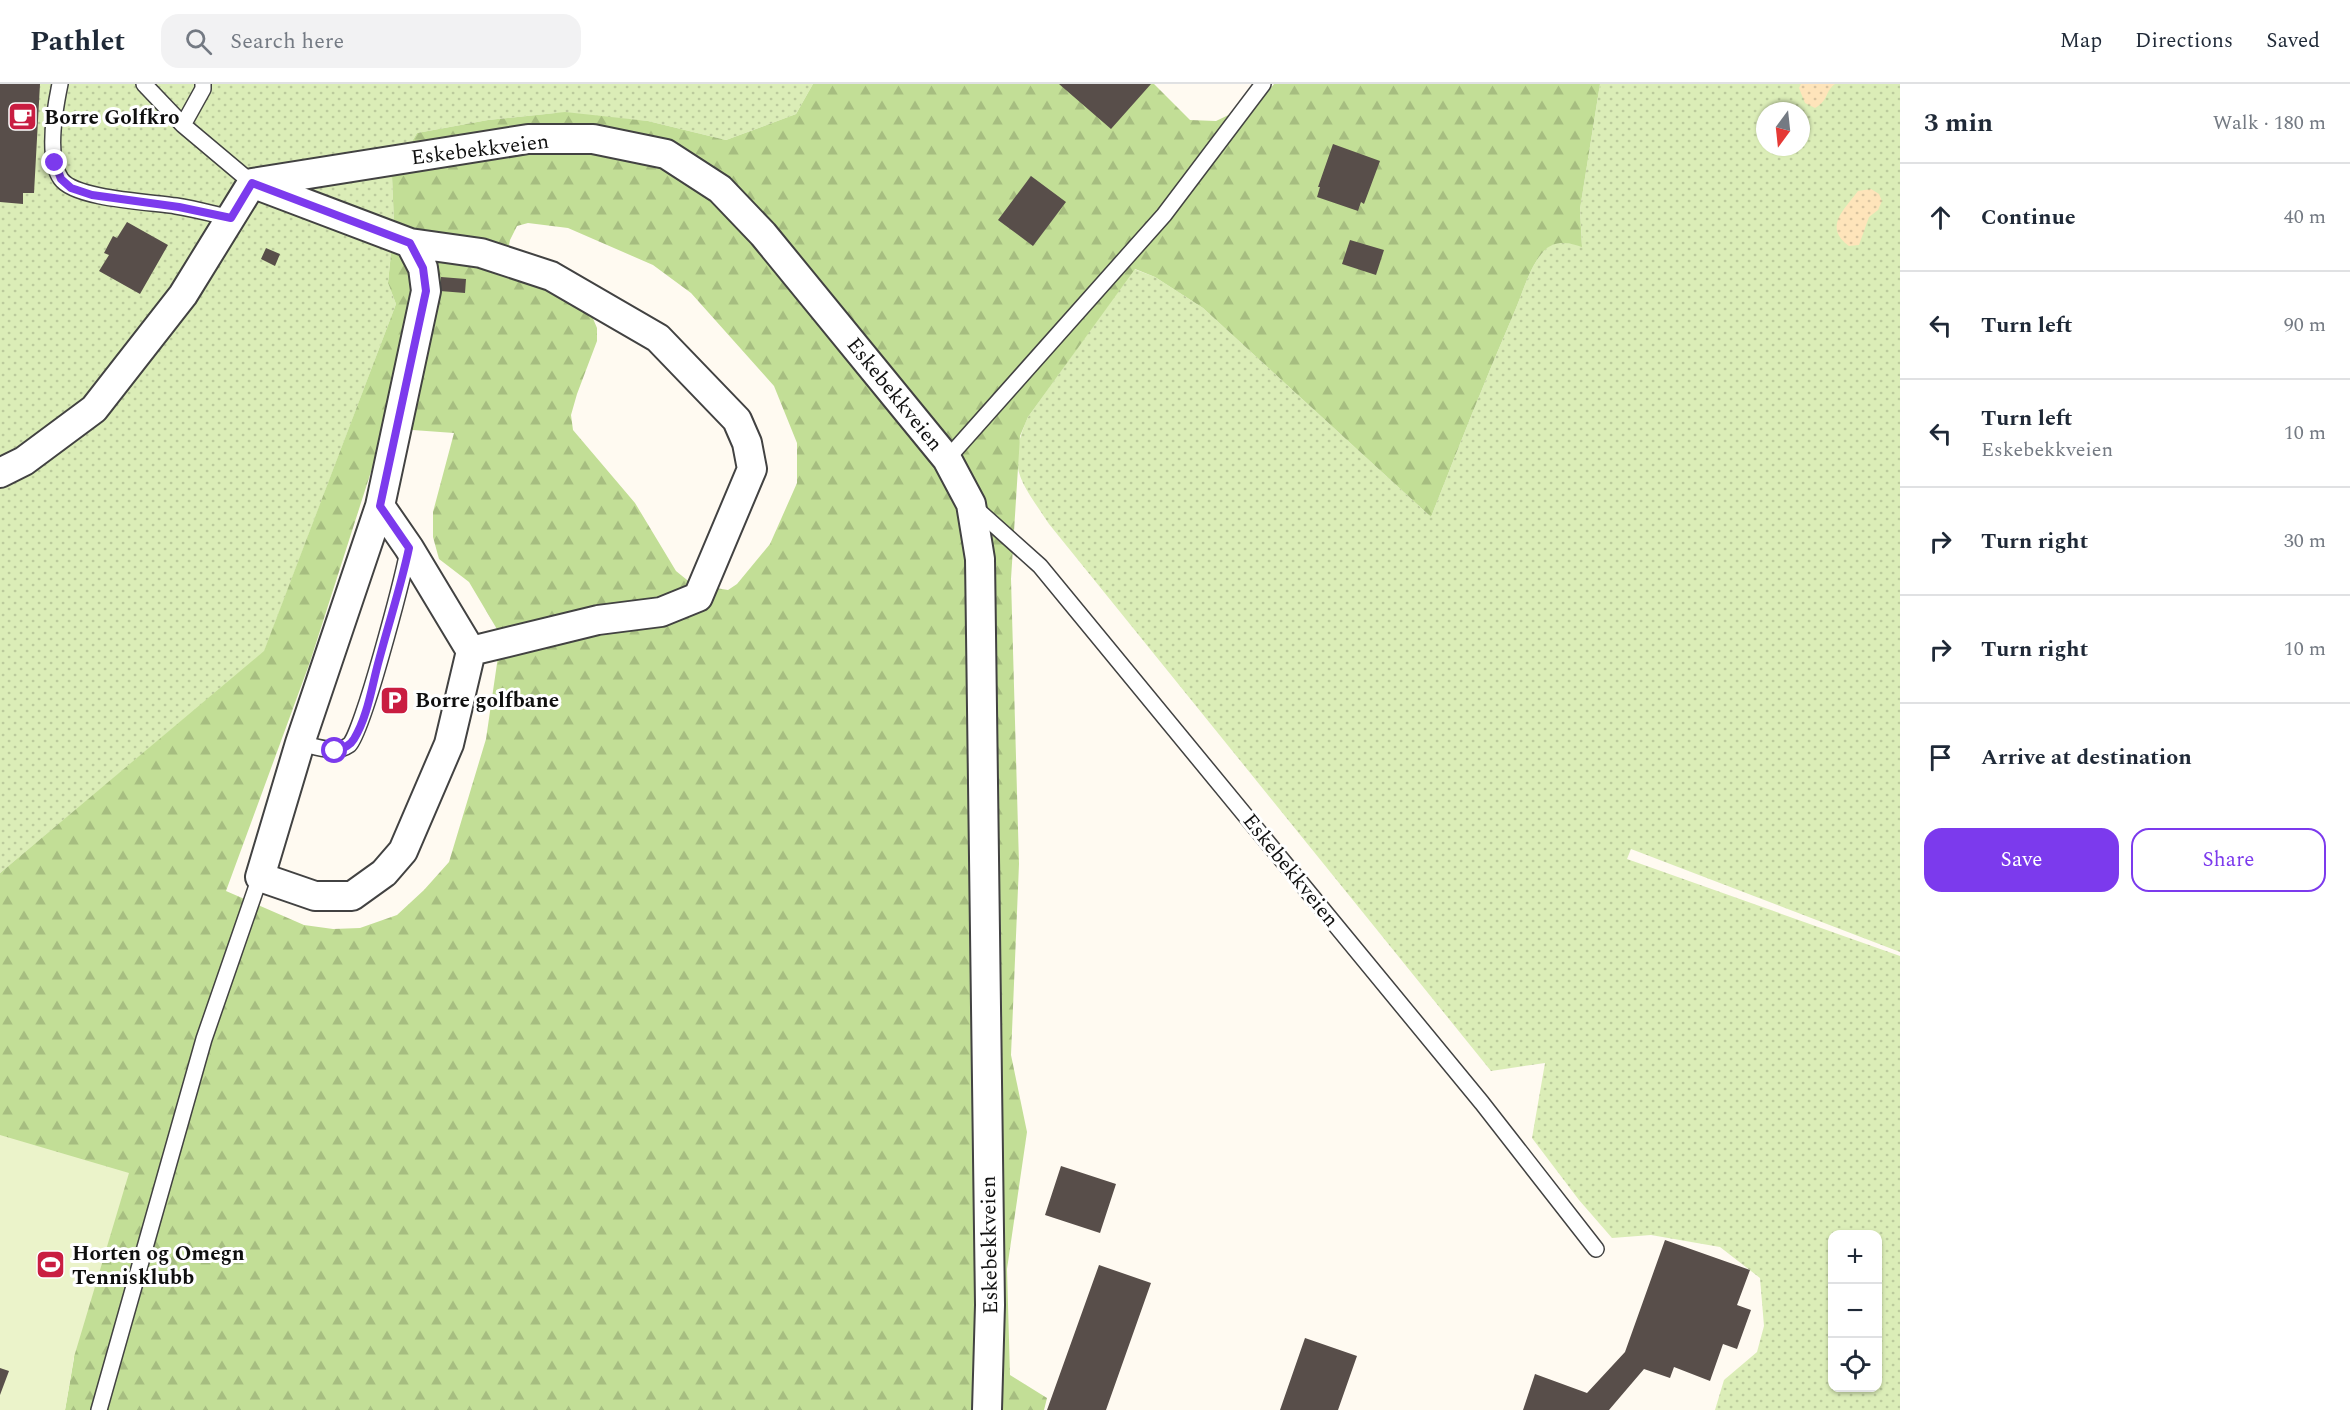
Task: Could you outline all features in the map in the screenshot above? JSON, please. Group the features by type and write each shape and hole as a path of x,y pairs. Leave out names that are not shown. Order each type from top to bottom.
{"street":[{"name":"Eskebekkveien","path":"252,183 528,139 593,139 666,154 720,189 763,234 947,459 971,504 980,559 990,1305 987,1410"},
{"path":"0,472 24,461 94,409 183,295 252,183 410,243 481,253 551,276 658,338 737,420 747,443 752,469 698,597 661,612 598,620 471,651"},
{"path":"380,506 409,548 471,651 449,744 403,850 384,873 352,896 315,896 260,877 300,743 380,506 426,291 423,268 410,243"}],"lane":[{"path":"60,84 53,138 55,163 61,179 71,188 92,195 179,207 231,218"},
{"path":"144,84 183,124 252,183"},
{"path":"183,124 203,89 203,84"},
{"path":"947,459 1164,215 1263,84"},
{"name":"Eskebekkveien","path":"971,504 1040,566 1482,1103 1596,1249"},
{"path":"300,743 335,751 347,747 354,741 363,718 402,585 409,548"},
{"path":"99,1410 204,1039 260,877"}],"green space":[{"path":"0,84 813,84 796,114 726,140 648,121 556,113 488,120 417,133 392,176 394,223 388,283 396,304 264,652 0,873"},
{"path":"813,84 1154,84 1190,120 1216,121 1262,99 1274,84 1600,84 1580,209 1582,247 1567,243 1552,245 1544,251 1534,265 1431,517 1203,308 1155,277 1135,269 1028,417 1020,436 1011,579 1019,864 1011,1055 1027,1132 1007,1269 1010,1375 1047,1398 1044,1410 65,1410 74,1358 0,1135 0,873 264,651 396,304 388,283 394,223 392,176 417,133 488,120 565,112 648,121 726,140 796,114","holes":["528,223 568,228 653,265 691,293 774,386 797,443 797,483 770,544 737,584 728,590 692,584 676,571 635,503 573,430 571,415 597,341 597,328 589,309 507,255 510,240 517,226","385,428 454,433 433,512 433,537 439,559 469,582 501,636 486,739 449,862 397,915 360,928 333,929 304,925 226,891 310,662"]},
{"path":"1600,84 1900,84 1900,952 1631,849 1627,859 1900,956 1900,1410 1715,1410 1724,1380 1757,1352 1764,1326 1760,1278 1720,1247 1651,1235 1612,1238 1579,1200 1532,1138 1545,1063 1491,1071 1049,524 1019,474 1018,450 1028,417 1134,269 1155,277 1203,308 1431,517 1534,265 1548,247 1557,243 1582,246 1580,209"},
{"name":"Horten og Omegn Tennisklubb","path":"0,1135 129,1173 74,1357 65,1410 0,1410"}],"sand":[{"path":"1801,84 1835,84 1823,102 1815,108 1810,106 1810,102 1805,102 1799,88"},
{"path":"1871,189 1879,194 1882,201 1878,210 1869,217 1859,245 1849,246 1837,232 1838,218 1858,191"}],"building":[{"path":"0,84 40,84 34,193 23,193 23,204 0,202"},
{"path":"1059,84 1151,84 1111,129"},
{"path":"1333,144 1380,161 1364,204 1361,202 1358,211 1317,197 1320,187 1318,187"},
{"path":"1031,176 1066,202 1033,246 998,220"},
{"path":"127,222 168,245 140,294 99,271 109,255 104,253 113,236 117,238"},
{"path":"1350,240 1384,250 1376,275 1342,264"},
{"path":"266,248 280,254 275,266 261,259"},
{"path":"441,277 466,279 465,293 440,291"},
{"path":"1061,1166 1116,1184 1100,1233 1045,1215"},
{"path":"1665,1240 1750,1270 1737,1305 1751,1310 1737,1349 1723,1344 1710,1381 1674,1367 1670,1378 1644,1369 1609,1410 1523,1410 1535,1374 1587,1393 1625,1352"},
{"path":"1099,1265 1151,1283 1106,1410 1047,1410"},
{"path":"1305,1338 1357,1356 1338,1410 1280,1410"},
{"path":"0,1368 9,1371 0,1395"}],"place":[{"name":"Borre Golfkro","path":"23,117"},
{"name":"Borre golfbane","path":"394,700"},
{"name":"Horten og Omegn Tennisklubb","path":"51,1265"}],"route":[{"path":"55,163 61,179 71,188 92,195 179,207 231,218 252,183 410,243 423,268 426,291 380,506 409,548 402,585 363,718 354,741 347,747 335,751"}]}
